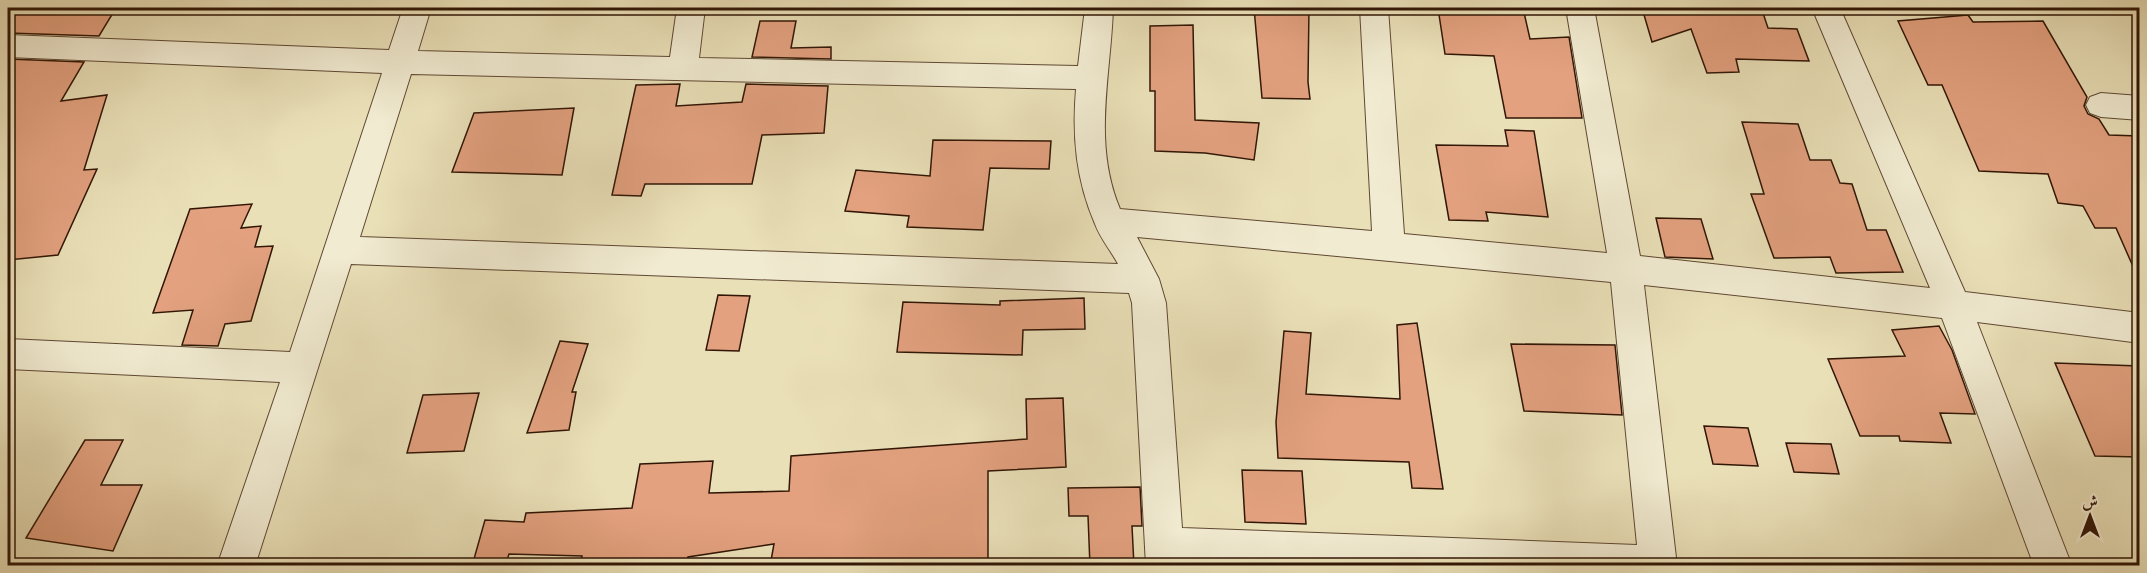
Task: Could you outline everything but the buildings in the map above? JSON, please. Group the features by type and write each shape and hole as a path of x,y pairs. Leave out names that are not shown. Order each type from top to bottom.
{"street":[{"path":"236,566 417,8"},
{"path":"683,67 691,8"},
{"path":"1099,8 1092,78 1090,135 1094,179 1109,221 1143,279 1149,303 1165,556 1658,565 1626,270 1580,8"},
{"path":"1374,8 1389,245"},
{"path":"1826,8 1953,303 2053,566"},
{"path":"8,46 400,62 1092,78"},
{"path":"2101,105 2139,108"},
{"path":"1109,221 1389,245 1953,303 2139,328"},
{"path":"340,250 1143,279"},
{"path":"8,354 302,368"}]}
